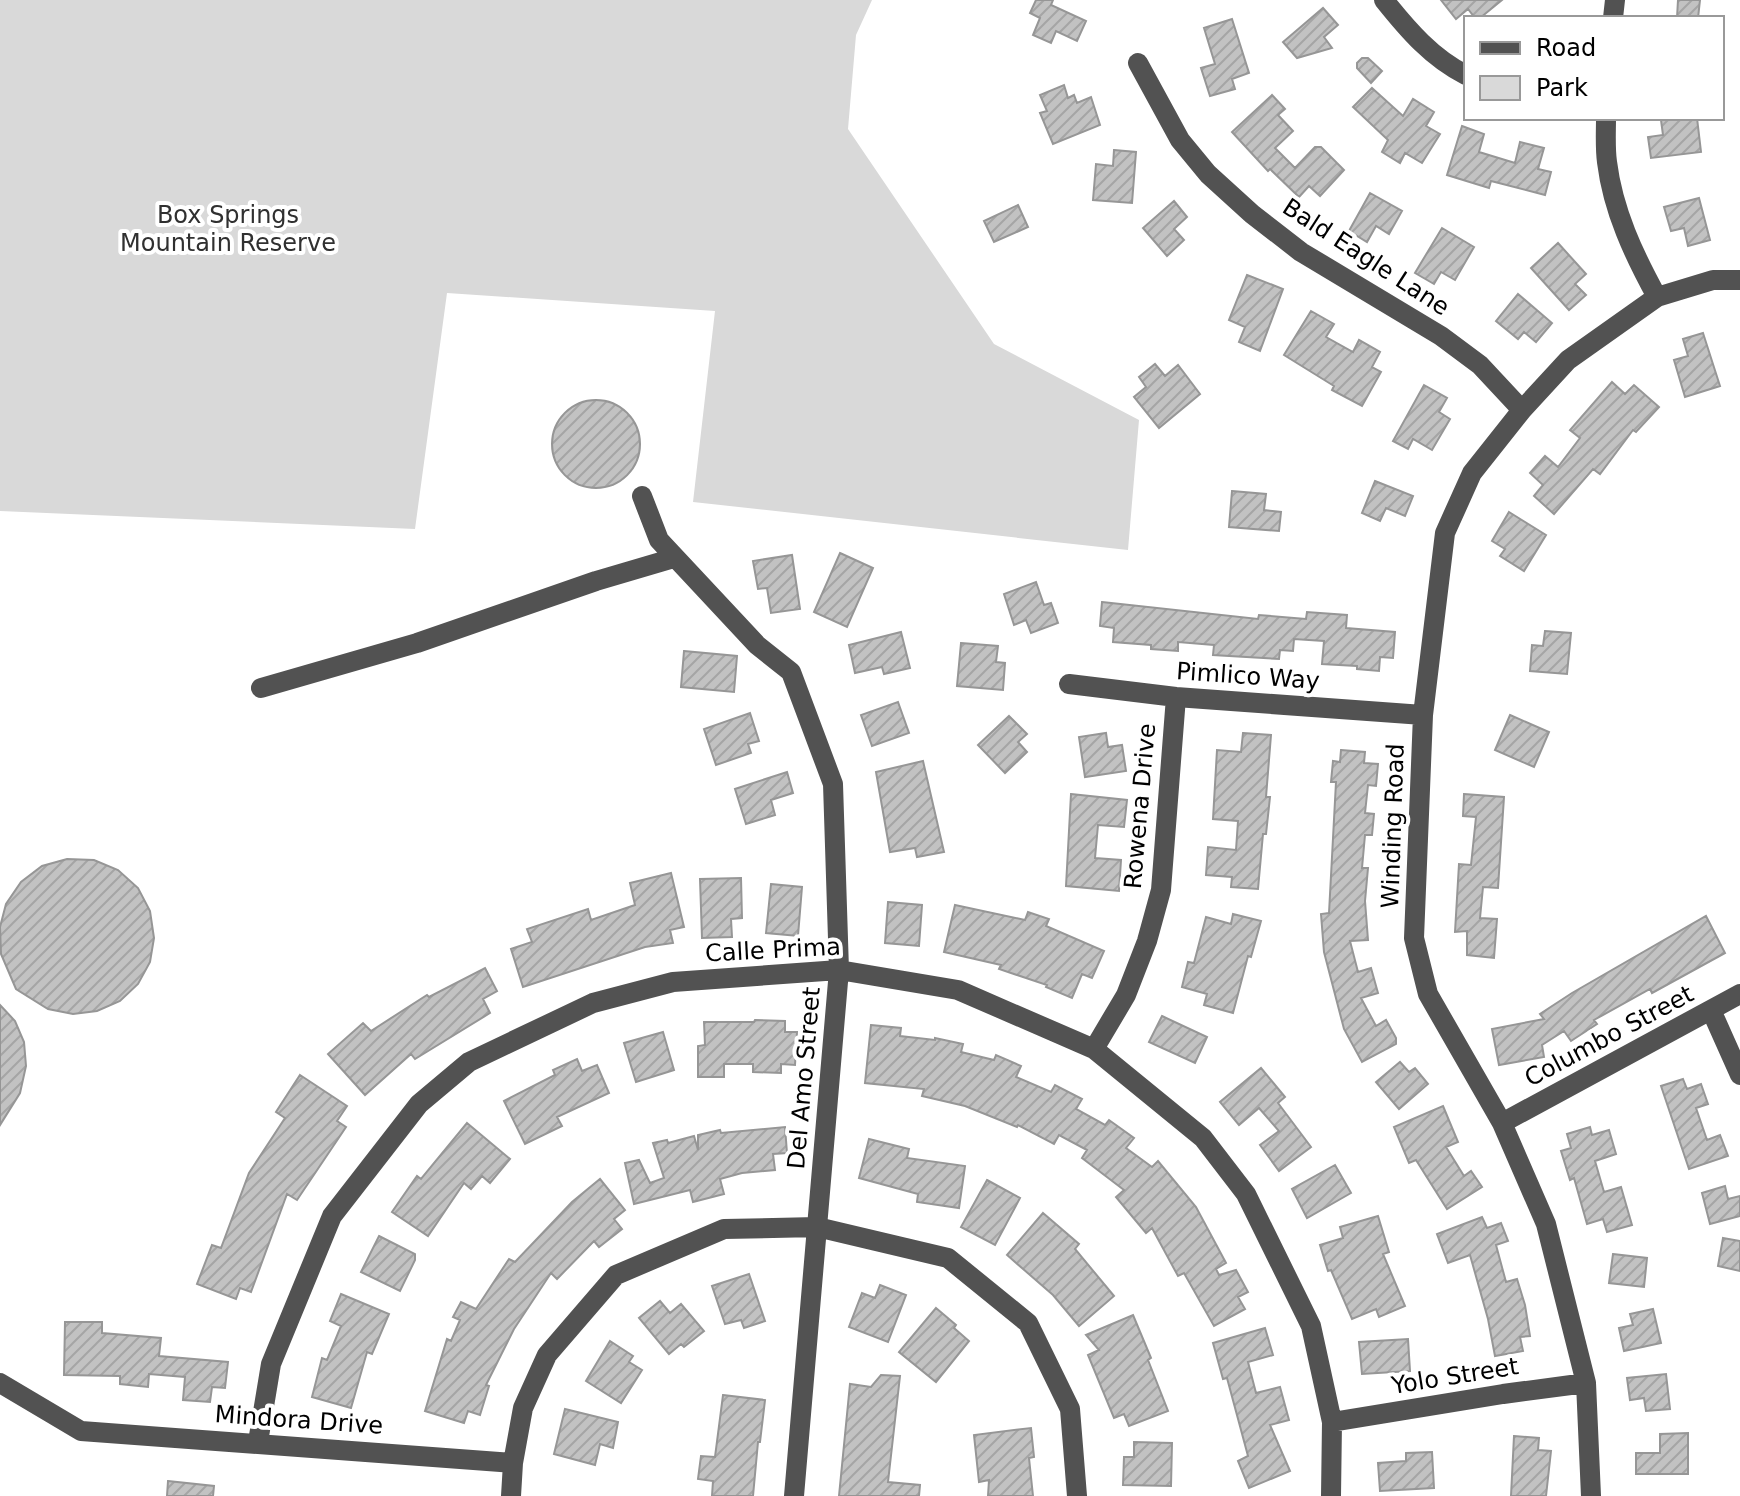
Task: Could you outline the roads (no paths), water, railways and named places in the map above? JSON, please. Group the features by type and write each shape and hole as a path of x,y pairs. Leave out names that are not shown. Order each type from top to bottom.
{"street":[{"path":"1384,0 1406,28 1444,65 1464,74"},
{"name":"Bald Eagle Lane","path":"1138,63 1180,140 1208,174 1252,214 1301,252 1451,343 1480,365 1522,410"},
{"path":"1606,120 1607,162 1618,211 1635,257 1657,297"},
{"name":"Winding Road","path":"1591,1496 1586,1383 1546,1224 1502,1123 1428,994 1414,938 1423,715 1445,533 1472,473 1522,410 1568,360 1657,297 1713,280 1740,280"},
{"path":"261,688 417,643 596,581 674,558 659,540 642,496"},
{"name":"Del Amo Street","path":"674,558 757,645 791,672 833,784 839,970 794,1496"},
{"name":"Pimlico Way","path":"1069,684 1176,697 1423,715"},
{"name":"Rowena Drive","path":"1094,1049 1126,995 1147,941 1161,890 1176,697"},
{"name":"Calle Prima","path":"258,1442 271,1364 332,1216 419,1104 469,1062 593,1003 673,982 839,970 958,990 1094,1049 1203,1138 1246,1194 1311,1326 1332,1422 1331,1496"},
{"name":"Columbo Street","path":"1502,1123 1740,994"},
{"path":"1711,1010 1740,1075"},
{"path":"511,1496 513,1463 523,1408 547,1355 616,1275 724,1229 817,1227 948,1258 1028,1323 1070,1409 1077,1496"},
{"name":"Mindora Drive","path":"0,1383 81,1431 513,1463"},
{"name":"Yolo Street","path":"1332,1422 1586,1383"}],"park label":[{"name":"Box Springs Mountain Reserve","path":"228,229"}]}
